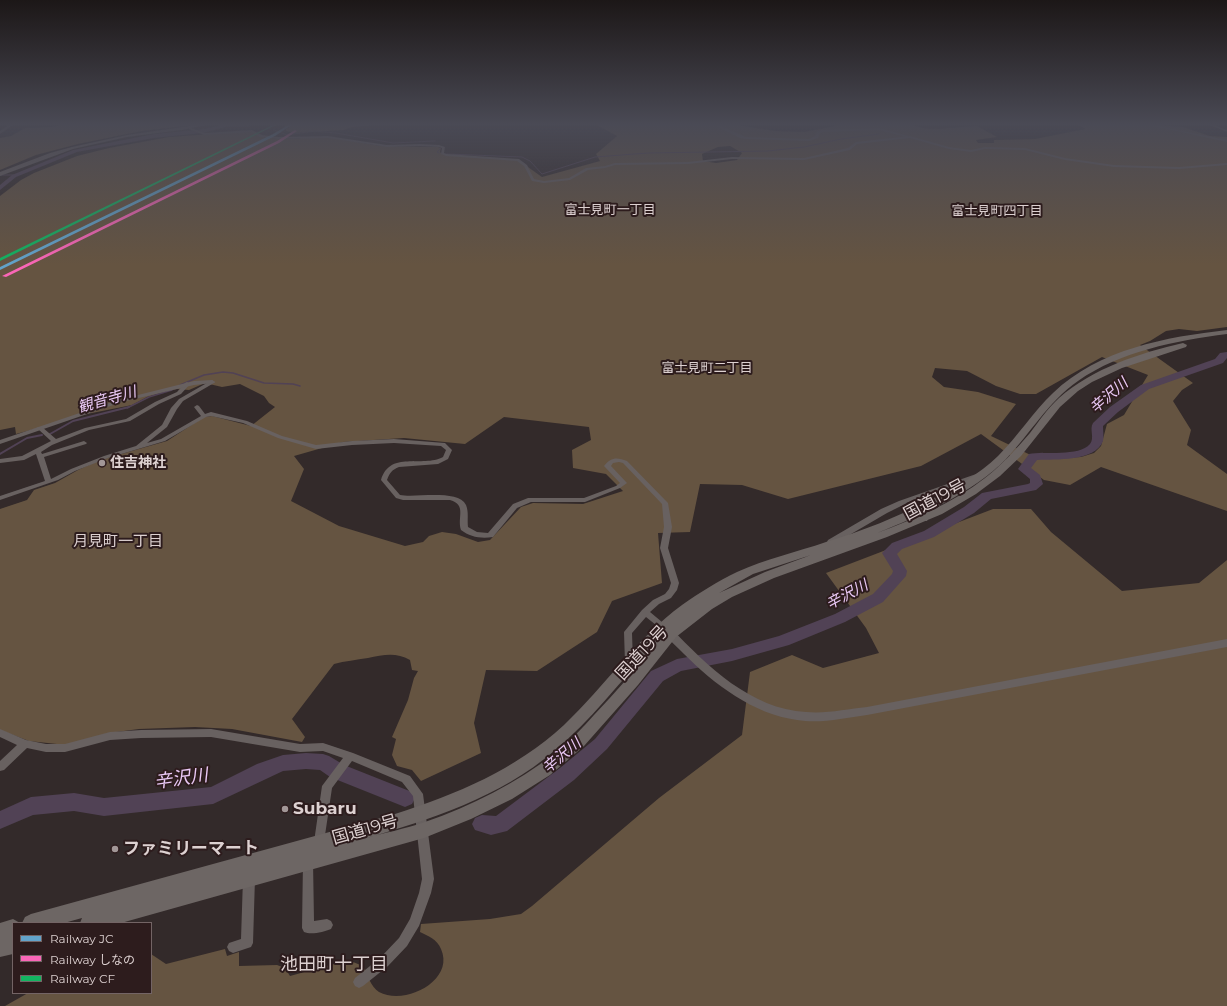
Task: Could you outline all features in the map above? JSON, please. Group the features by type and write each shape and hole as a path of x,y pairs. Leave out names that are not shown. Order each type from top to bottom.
{"highway":[{"name":"国道19号","path":"93,922 424,830 480,807 512,791 552,764 577,743 615,702 667,631 713,602 760,579 805,561 883,535 919,515 983,474 1002,458 1058,394 1072,382 1092,370 1118,357 1159,344 1183,338 1227,332"},
{"name":"国道19号","path":"35,922 422,814 477,792 508,776 537,757 571,728 629,665 702,597 745,573 919,515 964,498 989,480 1014,457 1063,400 1094,378 1124,364 1153,354 1194,342 1227,337"},
{"path":"0,932 12,928"},
{"path":"0,948 12,944"}],"street":[{"path":"529,171 533,180 544,182 570,178 583,171"},
{"path":"0,442 120,402 187,384 212,382"},
{"path":"139,446 165,426 174,408 180,402 193,392 212,382"},
{"path":"40,453 55,442 87,430 128,420 157,403 179,393 187,384"},
{"path":"179,393 182,396 180,402"},
{"path":"197,407 204,416"},
{"path":"0,498 48,482 88,464 139,446 156,443 172,436 204,416 211,414 244,422 280,437 316,447 352,443 394,441 443,444 449,450 446,458 438,462 394,465 386,472 384,480 398,497 407,499 457,499 464,507 464,528 470,533 479,536 490,535 515,506 530,500 585,500 618,487 624,483 607,466 611,461 619,460 625,462 665,503 668,527 664,548 674,584 673,590 668,596 656,602 645,612 628,632 629,665"},
{"path":"40,428 55,442"},
{"path":"0,461 24,458 84,443"},
{"path":"40,453 48,482"},
{"path":"823,547 884,511 901,503 952,483 983,474"},
{"path":"901,503 919,515"},
{"path":"645,612 724,684 758,704 788,715 820,717 867,711 1204,648 1227,642"},
{"path":"0,733 25,744 46,748 65,748 110,736 210,733 300,748 323,747 347,759 406,779 418,794 422,814 428,879 425,893 415,922 403,942 384,962 359,982"},
{"path":"0,767 25,744"},
{"path":"319,842 327,786 329,781 347,759"},
{"path":"308,861 308,928 327,925"},
{"path":"233,947 247,942 249,878"}],"shaded area":[{"path":"39,171 533,171 542,177 564,171 1227,171 1227,327 1197,331 1179,329 1166,331 1150,341 1140,345 1193,383 1182,390 1173,401 1191,430 1187,445 1227,474 1227,511 1101,467 1070,485 1044,480 981,434 921,466 788,499 742,485 700,484 690,532 658,533 662,583 612,601 597,632 537,671 486,670 474,723 481,753 421,781 412,770 397,766 392,755 396,739 392,737 408,700 414,678 418,671 412,670 410,660 405,657 395,655 379,656 334,664 292,719 305,737 302,742 232,729 195,727 139,729 109,733 66,745 29,741 0,730 0,509 27,500 34,490 55,483 100,460 167,441 204,417 212,416 251,426 275,407 269,403 264,396 240,384 222,387 205,383 189,390 177,389 166,391 147,397 132,405 82,415 16,434 15,427 0,430 0,196 21,180","holes":["1102,357 1148,375 1124,415 1107,424 1101,446 1094,453 1081,457 1039,459 991,436 1016,404 978,392 944,387 932,377 935,368 967,371 996,386 1020,394 1036,394","504,417 589,427 591,440 572,450 573,468 606,474 623,491 583,504 533,503 521,507 490,540 478,542 456,534 442,532 429,536 423,542 405,546 339,526 291,501 304,469 294,456 343,442 404,438 465,444"]},
{"path":"993,509 1031,509 1051,532 1122,591 1199,583 1227,560 1227,1006 5,1006 26,994 152,994 152,955 166,964 225,949 227,956 239,952 239,966 277,965 285,968 290,976 348,960 363,966 374,987 379,992 402,996 414,993 435,980 441,971 443,960 441,949 437,943 432,938 420,932 421,924 490,919 521,914 532,906 659,798 742,735 750,672 792,655 823,668 879,653 866,628 826,573"}],"waterway":[{"path":"0,188 14,176 26,171"},
{"path":"539,171 542,174 552,171"},
{"path":"0,175 17,175"},
{"name":"辛沢川","path":"482,824 491,826 500,825 567,774 601,744 657,676 677,665 732,655 783,641 840,618 878,598 899,576 900,571 889,553 897,546 929,534 969,510 987,496 1032,487 1037,484 1036,478 1024,469 1033,457 1069,455 1087,451 1094,447 1097,441 1097,425 1126,400 1145,387 1219,361 1224,355 1227,355"},
{"name":"観音寺川","path":"180,385 204,375 223,372 233,373 264,383 293,384 300,386"},
{"name":"観音寺川","path":"129,407 149,397 172,390"},
{"name":"観音寺川","path":"50,434 73,421 129,407"},
{"name":"観音寺川","path":"0,454 27,438 42,435"},
{"name":"辛沢川","path":"0,820 31,806 74,802 104,807 213,795 264,770 283,763 306,761 323,762 337,771 405,798"}],"rail line":[{"name":"CF","path":"0,260 181,171"},
{"name":"JC","path":"0,269 200,171"},
{"name":"しなの","path":"4,276 219,171"}],"place":[{"name":"住吉神社","path":"102,463"},
{"name":"Subaru","path":"285,809"},
{"name":"ファミリーマート","path":"115,849"}],"district":[{"name":"富士見町一丁目","path":"610,210"},
{"name":"富士見町四丁目","path":"997,211"},
{"name":"富士見町二丁目","path":"707,368"},
{"name":"月見町一丁目","path":"118,542"},
{"name":"池田町十丁目","path":"334,965"}]}
